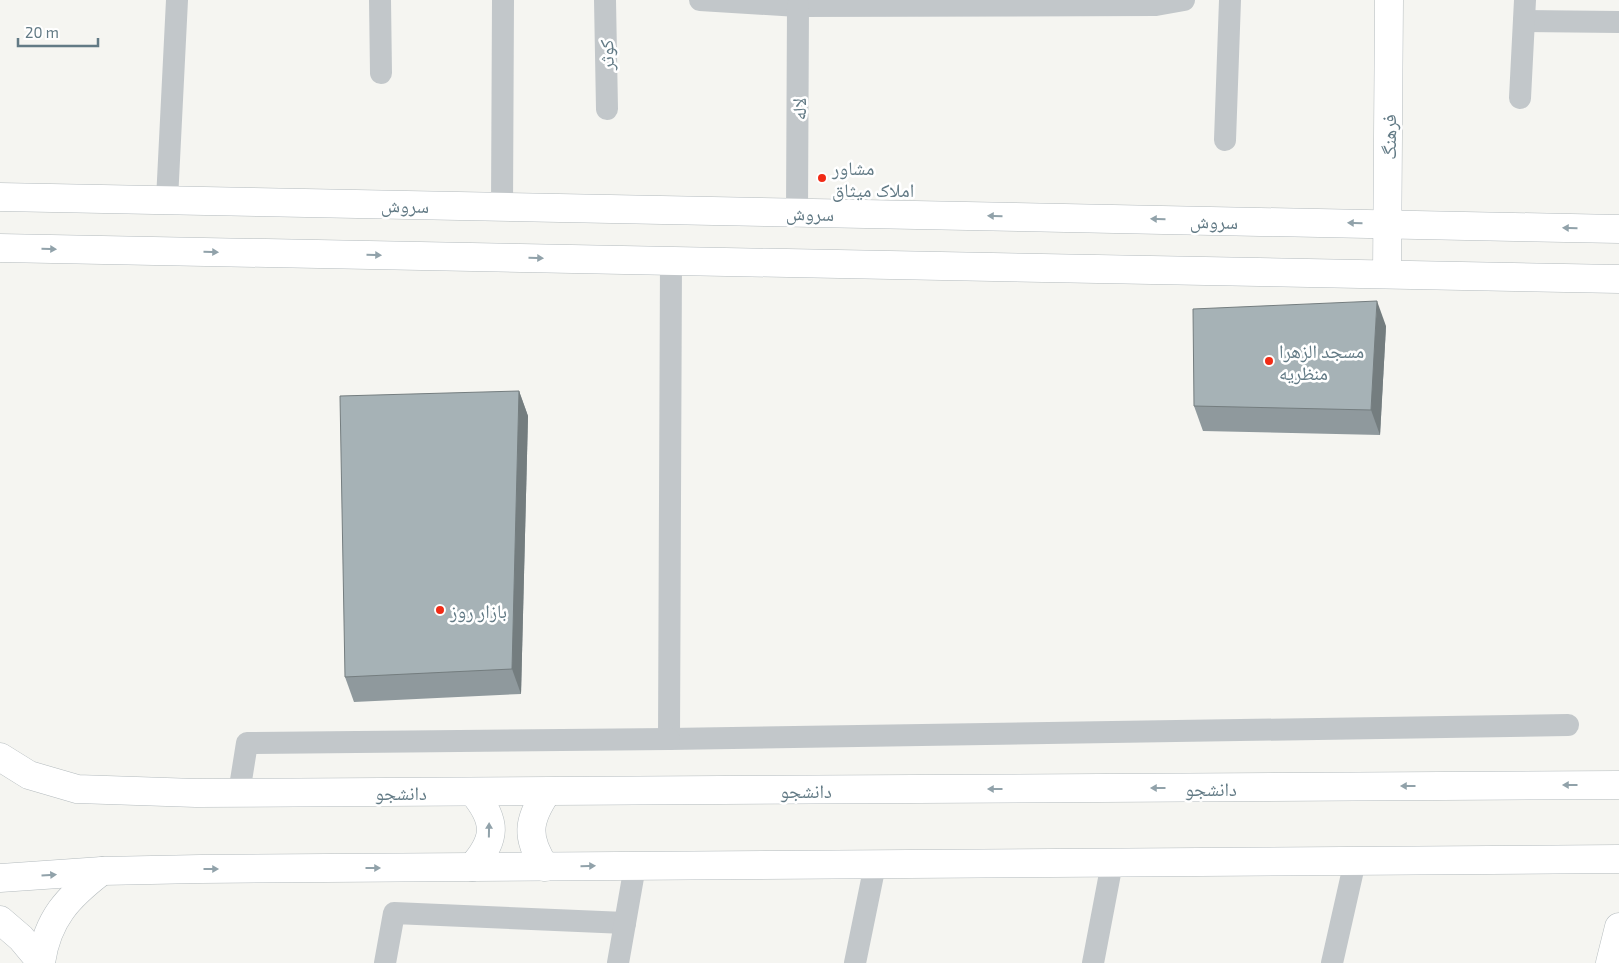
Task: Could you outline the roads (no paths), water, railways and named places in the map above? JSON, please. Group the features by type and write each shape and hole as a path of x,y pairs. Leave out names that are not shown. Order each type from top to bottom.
{"street":[{"path":"167,200 178,0"},
{"path":"380,0 381,73"},
{"path":"502,207 503,0"},
{"name":"کوثر","path":"605,0 607,109"},
{"path":"700,0 798,6 1006,3 1156,5 1184,0"},
{"path":"1225,140 1230,0"},
{"name":"فرهنگ","path":"1387,274 1389,0"},
{"name":"لاله","path":"797,212 798,6"},
{"path":"1520,98 1524,10 1619,22"},
{"name":"سروش","path":"0,197 1619,229"},
{"path":"0,248 1619,279"},
{"path":"669,739 671,260"},
{"path":"239,793 247,743 669,739 1568,725"},
{"name":"دانشجو","path":"0,757 28,775 77,789 239,793 1619,785"},
{"path":"472,867 486,851 491,830 487,809 473,792"},
{"path":"545,867 534,850 530,829 535,809 547,792"},
{"path":"0,878 102,871 1619,859"},
{"path":"1332,963 1355,861"},
{"path":"1093,963 1112,863"},
{"path":"855,963 875,864"},
{"path":"618,963 635,866"},
{"path":"41,963 48,932 60,910 79,888 102,871"},
{"path":"385,963 394,913 625,923"},
{"path":"0,920 21,938 41,963"},
{"path":"1610,963 1619,927"}],"place":[{"name":"مشاور املاک میثاق","path":"822,178"},
{"name":"مسجد الزهرا منظریه","path":"1269,361"},
{"name":"بازار روز","path":"440,610"}]}
